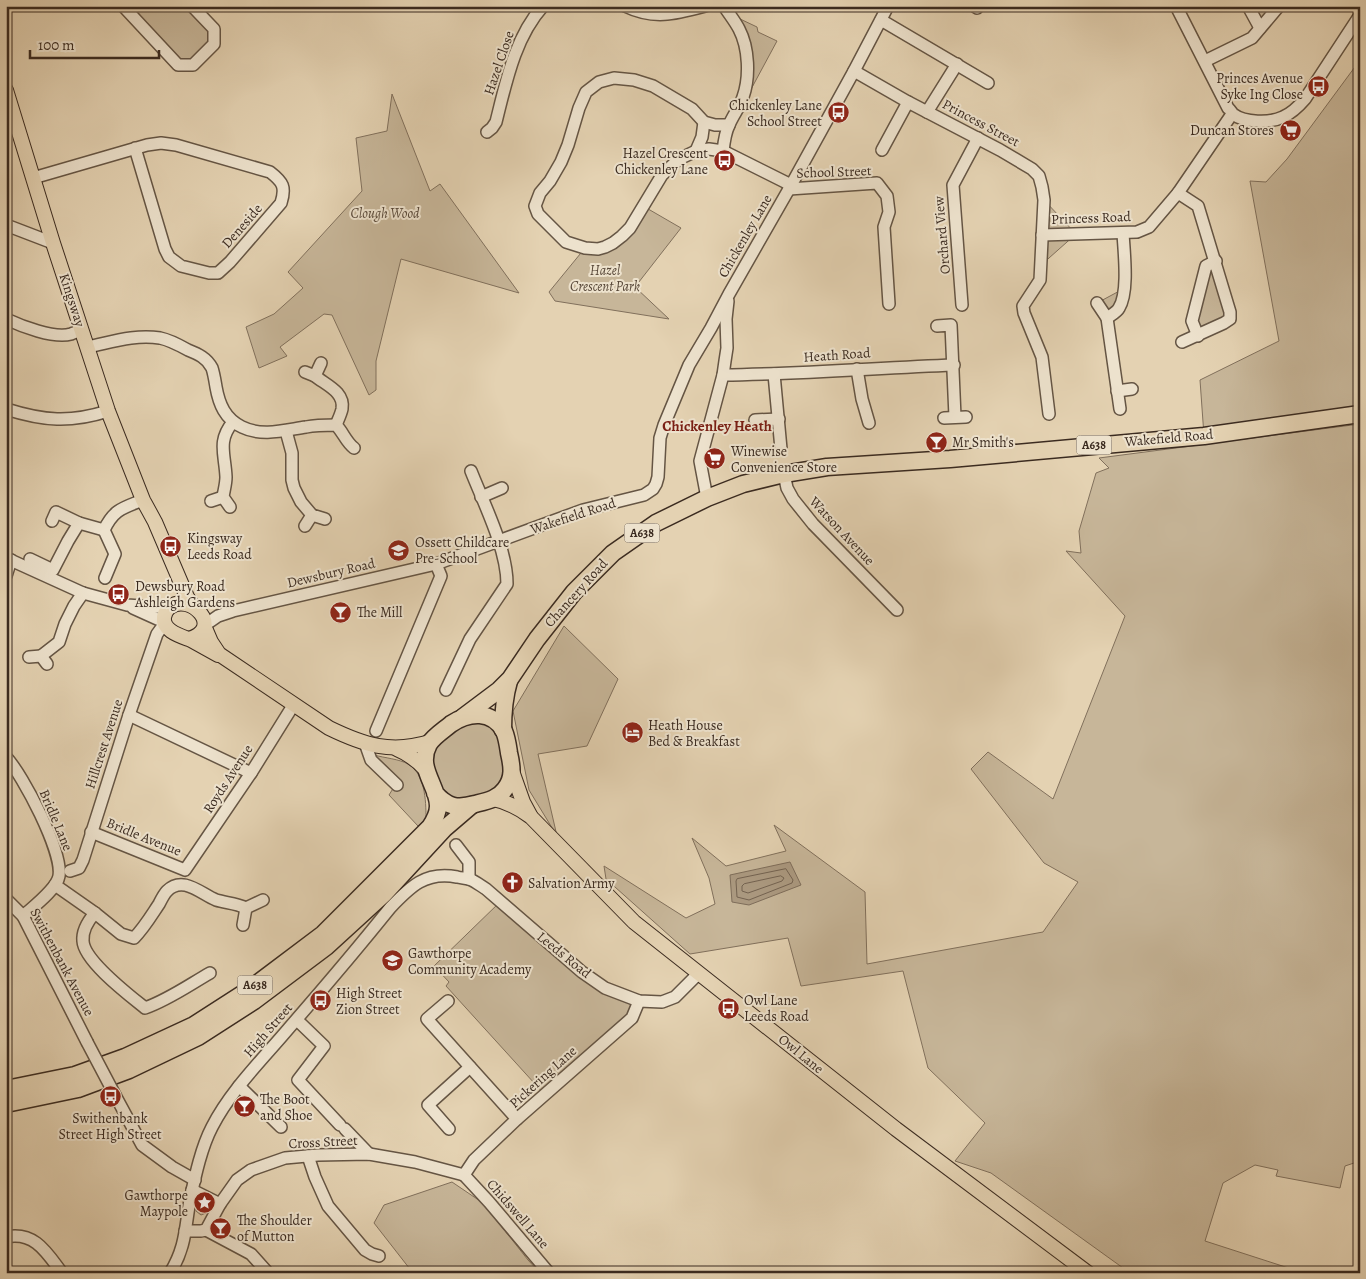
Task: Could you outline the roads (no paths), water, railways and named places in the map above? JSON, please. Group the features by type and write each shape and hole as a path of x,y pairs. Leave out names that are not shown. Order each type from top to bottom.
{"highway":[{"name":"Wakefield Road","path":"827,467 950,459 1204,436 1360,414"},
{"name":"Chancery Road","path":"463,717 499,690 510,679 536,639 574,592 612,553 656,524 707,498 743,484 784,474 827,467"},
{"name":"Chancery Road","path":"504,730 503,712 505,695 510,679"},
{"path":"463,717 478,714 486,716 504,730"},
{"name":"A638","path":"6,1089 75,1076 125,1057 194,1025 250,989 323,934 430,828 436,816 438,805 426,770 425,756 430,742 463,717"},
{"name":"A638","path":"504,730 512,771"},
{"path":"493,799 506,789 512,771"},
{"name":"A638","path":"435,793 448,805 463,807 493,799"},
{"name":"A638","path":"6,1104 78,1089 129,1070 198,1037 254,1001 326,947 384,894 444,829 472,805"}],"main road":[{"name":"Kingsway","path":"6,90 53,244 108,411 145,504 173,586 170,607"},
{"name":"Kingsway","path":"145,504 194,607"},
{"path":"230,662 173,632 164,623 166,612 170,607 181,604 194,607 201,614 211,642 219,654 329,728 365,743 397,749 414,747 430,742"},
{"path":"189,639 202,634 205,627"},
{"path":"397,749 412,757 426,770"},
{"name":"Owl Lane","path":"512,771 523,802 531,817"},
{"name":"Owl Lane","path":"493,799 507,802 520,808 634,922 896,1129 1088,1273"}],"street":[{"path":"123,6 178,65 193,65 214,44 214,29 192,6"},
{"name":"Hazel Close","path":"487,132 496,122 508,76 520,42 534,16 543,6"},
{"path":"625,6 637,12 666,15 705,6"},
{"path":"723,151 728,125 743,98 746,84 747,60 742,36 724,6"},
{"name":"Chickenley Lane","path":"653,489 658,477 660,438 689,364 790,187 888,6"},
{"path":"1176,6 1232,114 1241,118 1270,121 1281,118 1297,108 1305,99 1360,15"},
{"path":"1248,6 1260,28"},
{"path":"1204,61 1252,38 1279,6"},
{"path":"882,20 988,83"},
{"path":"927,112 956,64"},
{"name":"Princess Street","path":"854,71 1032,169 1039,176 1044,200 1042,235"},
{"path":"728,125 715,125 704,122 692,109 653,86 634,80 614,78 599,82 586,92 561,162 550,181 540,193 535,206 538,214 566,242 585,248 598,249 605,247 622,236 630,228 662,175 679,159 696,151 708,149 723,151 790,187"},
{"path":"882,150 908,102"},
{"name":"Princess Road","path":"1042,235 1137,232 1149,227 1178,192 1232,114"},
{"path":"696,151 702,137 704,122"},
{"name":"Orchard View","path":"962,305 952,185 978,138"},
{"name":"Deneside","path":"33,178 147,144 160,143 176,145 270,172 283,185 284,194 281,203 230,262 218,273 181,266 169,257 165,249 135,148"},
{"name":"School Street","path":"790,187 876,184 887,196 889,212 884,227 889,304"},
{"path":"1178,192 1198,206 1230,312 1230,319 1224,323 1182,342"},
{"path":"6,225 53,244"},
{"path":"1107,318 1119,310 1125,288 1123,232"},
{"path":"1042,235 1040,280 1023,306 1024,313 1042,357 1049,414"},
{"path":"1198,336 1192,321 1206,266 1216,261"},
{"path":"707,498 700,461 723,375 727,348 726,319 729,294"},
{"path":"1096,303 1107,318 1120,409"},
{"path":"6,318 30,328 58,335 70,335 81,329"},
{"path":"937,326 951,325 955,417"},
{"path":"711,328 726,336"},
{"path":"88,347 132,337 148,337 161,338 194,352 206,360 212,369 219,401 223,410 233,422 242,428 258,432 286,431 304,427 336,425"},
{"path":"321,363 310,374 334,389 339,395 342,409 336,425"},
{"name":"Heath Road","path":"723,375 954,364"},
{"path":"857,369 862,399 869,423"},
{"path":"774,374 782,449"},
{"path":"1117,391 1132,389"},
{"path":"850,402 862,399"},
{"path":"6,409 33,417 61,419 90,417 108,411"},
{"path":"754,420 779,419"},
{"path":"211,501 227,502 222,449 227,429 233,422"},
{"path":"336,425 346,436 348,443 354,448"},
{"path":"286,431 292,453 292,480 294,488 301,502 312,515 325,519"},
{"path":"446,690 470,639 507,584 507,575 499,541 471,471"},
{"name":"Watson Avenue","path":"784,474 787,488 793,499 813,524 895,602"},
{"path":"481,497 502,488"},
{"name":"Wakefield Road","path":"436,564 583,510 644,495 653,489"},
{"path":"104,530 118,511 145,504"},
{"path":"305,526 312,515"},
{"path":"54,517 104,530"},
{"path":"30,559 53,570 78,523"},
{"path":"104,530 115,554 104,578"},
{"path":"6,576 9,559 83,593 127,605 164,623"},
{"path":"376,731 441,576 436,564"},
{"name":"Dewsbury Road","path":"205,627 218,616 233,611 436,564"},
{"path":"29,657 44,660 59,642 65,624 83,593"},
{"path":"127,605 170,607"},
{"name":"Dewsbury Road","path":"194,607 208,611 233,611"},
{"name":"Hillcrest Avenue","path":"70,871 79,868 157,634 164,623"},
{"name":"Royds Avenue","path":"185,870 251,773 294,704"},
{"path":"129,715 251,773"},
{"path":"365,743 371,760 397,785"},
{"name":"Bridle Lane","path":"6,757 23,780 57,855 59,876 56,885"},
{"name":"Bridle Avenue","path":"91,832 185,870"},
{"path":"456,844 469,862 469,879"},
{"name":"High Street","path":"176,1271 183,1245 194,1185 206,1140 213,1125 239,1086 406,891 419,882 433,877 448,875 469,879"},
{"name":"Leeds Road","path":"469,879 486,890 582,972 605,988 639,1001 662,1002 675,998 699,973"},
{"path":"23,916 56,885 121,934 134,938 144,929 167,891 174,886 189,886 217,900 238,904 246,908"},
{"name":"Swithenbank Avenue","path":"6,899 23,916 142,1145 220,1204"},
{"path":"246,908 263,900"},
{"path":"243,925 246,908"},
{"path":"95,913 83,932 83,943 88,953 94,962 117,985 145,1008 184,989 210,973"},
{"path":"448,1001 427,1019 517,1120"},
{"name":"Pickering Lane","path":"464,1174 474,1160 517,1120 632,1018 639,1001"},
{"path":"297,1020 324,1046 298,1080 369,1154"},
{"path":"449,1129 428,1105 470,1067"},
{"path":"239,1086 281,1127"},
{"name":"Cross Street","path":"206,1230 220,1204 237,1180 249,1171 285,1158 369,1154 415,1162 464,1174"},
{"path":"308,1156 315,1178 328,1206 365,1250 379,1256"},
{"name":"Chidswell Lane","path":"464,1174 549,1273"},
{"path":"185,1231 201,1232 206,1230 250,1254 268,1273"},
{"path":"6,1238 13,1236 34,1240 67,1271"}],"water":[{"path":"790,862 801,885 749,905 732,902 730,875"}],"place":[{"name":"Princes Avenue Syke Ing Close","path":"1319,86"},
{"name":"Chickenley Lane School Street","path":"838,113"},
{"name":"Duncan Stores","path":"1290,130"},
{"name":"Hazel Crescent Chickenley Lane","path":"724,161"},
{"name":"Mr Smith's","path":"936,442"},
{"name":"Winewise Convenience Store","path":"715,459"},
{"name":"Kingsway Leeds Road","path":"171,546"},
{"name":"Ossett Childcare Pre-School","path":"399,550"},
{"name":"Dewsbury Road Ashleigh Gardens","path":"119,594"},
{"name":"The Mill","path":"341,612"},
{"name":"Heath House Bed & Breakfast","path":"632,733"},
{"name":"Salvation Army","path":"512,883"},
{"name":"Gawthorpe Community Academy","path":"392,961"},
{"name":"High Street Zion Street","path":"320,1001"},
{"name":"Owl Lane Leeds Road","path":"728,1008"},
{"name":"Swithenbank Street High Street","path":"110,1096"},
{"name":"The Boot and Shoe","path":"244,1107"},
{"name":"Gawthorpe Maypole","path":"204,1203"},
{"name":"The Shoulder of Mutton","path":"221,1228"}],"district":[{"name":"Chickenley Heath","path":"717,426"}],"park label":[{"name":"Clough Wood","path":"385,213"},
{"name":"Hazel Crescent Park","path":"605,278"}]}
